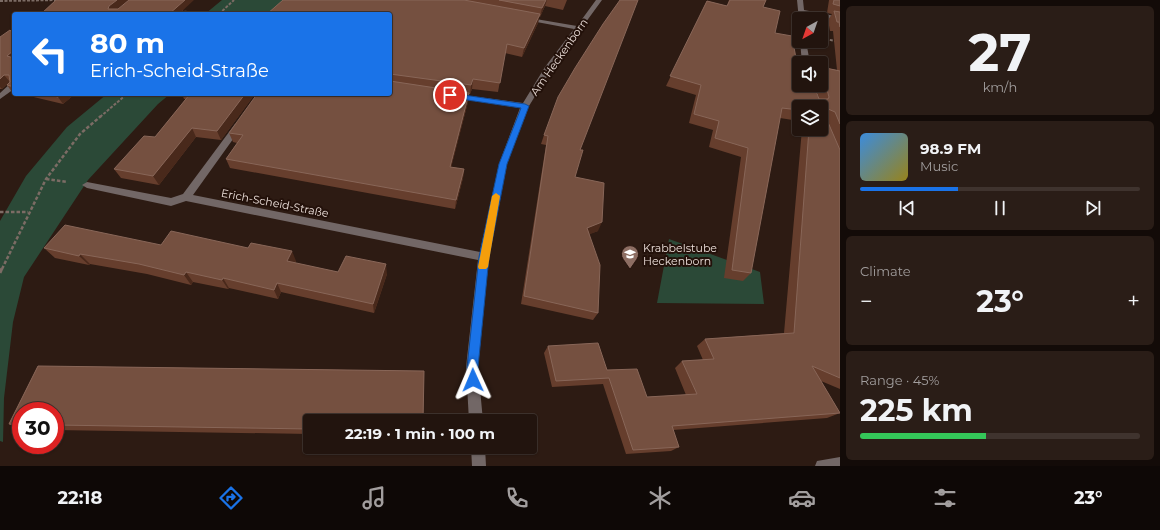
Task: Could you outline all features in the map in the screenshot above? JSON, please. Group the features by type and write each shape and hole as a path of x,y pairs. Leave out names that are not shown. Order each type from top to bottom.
{"street":[{"name":"Am Heckenborn","path":"475,414 472,367 484,257 503,164 525,106 548,69 599,0"},
{"path":"800,0 800,11 840,19"},
{"path":"519,16 579,28"},
{"path":"0,97 12,87"},
{"path":"450,95 525,106"},
{"path":"87,185 171,202 186,198 242,120"},
{"name":"Erich-Scheid-Straße","path":"186,198 484,257"},
{"path":"478,454 479,466"},
{"path":"822,466 840,464"}],"path":[{"path":"0,1 59,0"},
{"path":"221,12 234,0"},
{"path":"178,10 190,12"},
{"path":"828,39 840,42"},
{"path":"0,273 28,212 46,179 80,134 125,96"},
{"path":"0,212 28,212"}],"green space":[{"path":"222,0 287,0 273,12 207,12"},
{"path":"105,96 168,96 158,104 88,180 24,277 13,322 4,398 3,442 0,441 0,221 26,176 67,127"},
{"path":"669,239 760,272 764,304 657,303"}],"building":[{"path":"56,0 117,0 109,6 108,9 118,9 129,0 185,0 171,12 43,12"},
{"path":"283,0 464,0 540,14 524,48 507,44 500,83 473,79 471,85 392,74 392,12 269,12"},
{"path":"499,0 546,0 542,8"},
{"path":"620,0 638,0 580,150 583,150 575,177 604,183 602,222 587,228 600,265 598,313 524,296 548,136 544,135 558,97 603,24"},
{"path":"730,0 766,0 763,7 780,11 775,33 792,36 792,48 794,48 796,56 792,56 792,92 816,92 819,99 828,99 828,68 840,71 840,124 835,112 828,109 828,100 792,100 792,109 782,108 751,273 732,270 748,148 715,138 719,121 694,114 701,85 670,76 707,1 727,6"},
{"path":"834,0 840,0 840,6 833,4"},
{"path":"834,11 840,12 840,27 839,22 837,22"},
{"path":"10,30 12,32 12,52 7,56 12,57 12,86 7,85 10,82 9,75 4,75 0,79 0,37"},
{"path":"392,81 469,93 450,167 464,169 456,200 226,159 243,135 229,133 256,96 392,96"},
{"path":"188,96 243,96 217,131 192,128 153,176 114,169 144,136 155,137"},
{"path":"828,122 840,150 840,378 812,366 840,413 672,426 679,447 633,450 609,378 556,381 548,346 598,343 607,370 637,369 647,397 697,394 682,361 714,359 705,339 794,333 808,136 828,136"},
{"path":"65,225 161,245 171,231 248,248 251,243 292,251 287,261 338,272 346,256 386,264 373,304 277,283 274,290 223,278 222,280 186,272 184,275 139,264 80,254 79,256 44,248"},
{"path":"38,366 424,371 423,414 303,414 303,429 64,425 64,402 20,402"}],"slow traffic":[{"path":"483,267 496,196"}],"place":[{"name":"Krabbelstube Heckenborn","path":"630,269"}],"route":[{"path":"450,95 525,106 503,164 484,257 472,367 473,380"}]}
